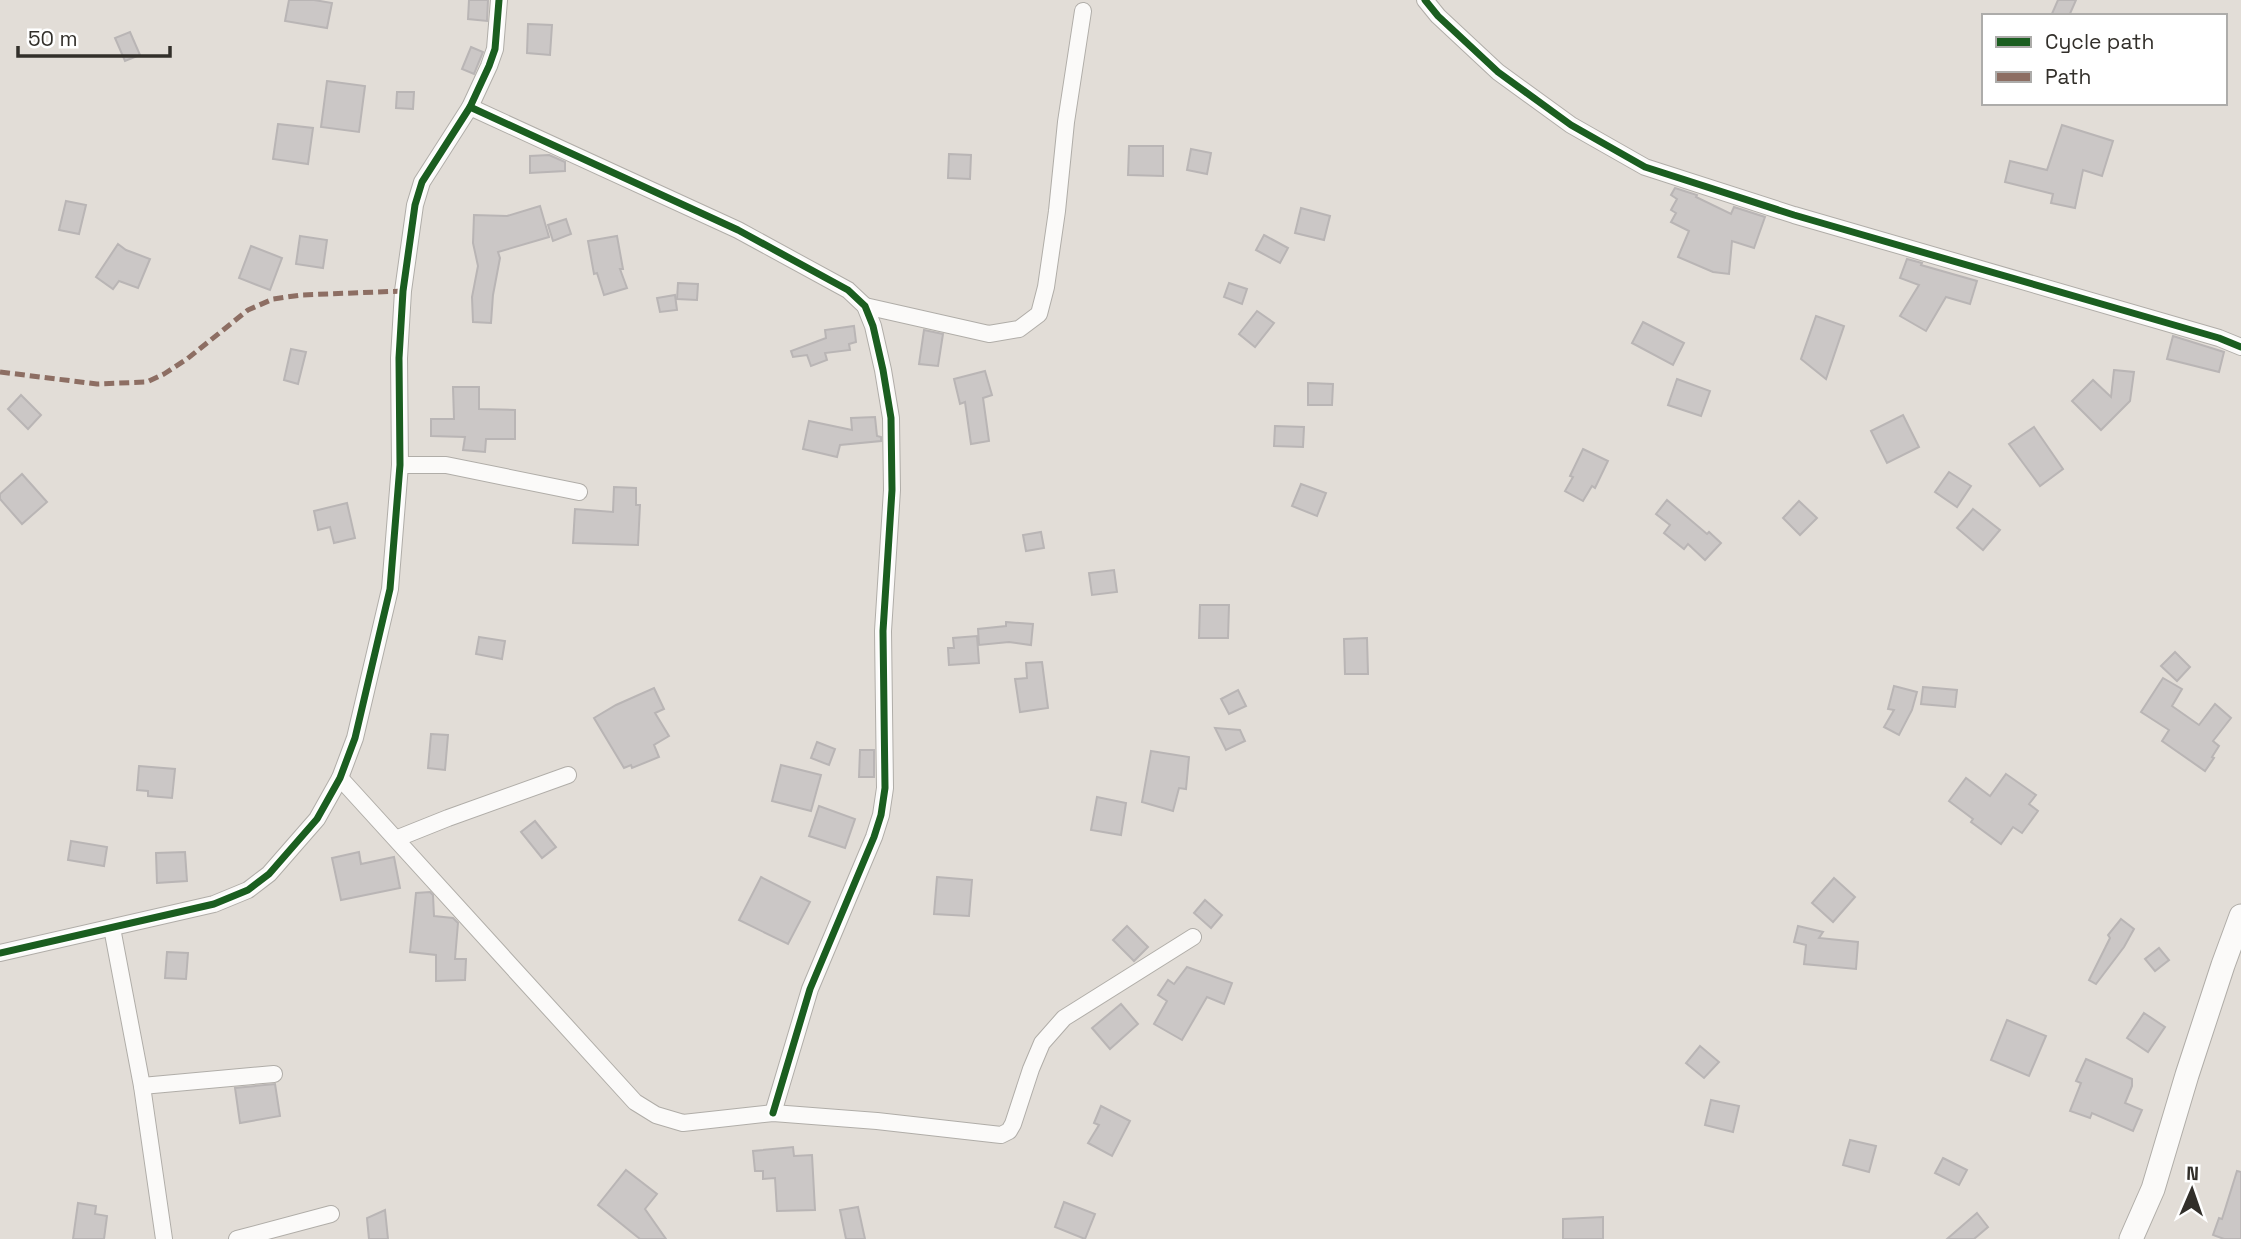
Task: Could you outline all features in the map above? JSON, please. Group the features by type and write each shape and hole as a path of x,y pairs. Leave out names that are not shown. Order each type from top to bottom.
{"street":[{"path":"0,953 214,904 248,890 269,874 317,819 340,778 355,738 390,589 400,465 399,358 402,291 415,205 422,182 470,107 495,49 499,0"},
{"path":"1425,0 1438,16 1498,72 1571,125 1645,167 1794,215 2241,346"},
{"path":"865,306 989,334 1019,329 1039,314 1046,287 1066,122 1083,11"},
{"path":"470,107 738,230 848,290 865,306 873,326 891,418 892,490 883,631 885,788 881,816 874,837 810,989 773,1113"},
{"path":"400,465 446,465 579,492"},
{"path":"398,838 568,775"},
{"path":"340,778 398,838 635,1102 656,1115 683,1123 773,1113 1001,1135 1009,1131 1013,1124 1042,1042 1064,1018 1193,937"},
{"path":"2131,1239 2153,1189 2195,1051 2241,916"},
{"path":"113,928 142,1086 164,1239"},
{"path":"142,1086 274,1074"},
{"path":"237,1239 331,1214"}],"building":[{"path":"289,0 332,3 327,28 285,21"},
{"path":"469,0 488,0 487,21 468,19"},
{"path":"2058,0 2076,0 2070,14 2052,14"},
{"path":"528,24 552,25 550,55 527,53"},
{"path":"130,32 140,55 125,61 115,38"},
{"path":"471,47 483,52 474,74 462,69"},
{"path":"327,81 365,86 359,132 321,127"},
{"path":"397,92 414,92 413,109 396,108"},
{"path":"278,124 313,128 308,164 273,159"},
{"path":"2062,125 2113,141 2102,176 2083,170 2075,208 2051,203 2053,194 2005,182 2010,161 2047,170"},
{"path":"1129,146 1163,146 1163,176 1128,175"},
{"path":"1191,149 1211,153 1207,174 1187,170"},
{"path":"949,154 971,155 970,179 948,178"},
{"path":"549,155 565,162 565,171 530,173 530,156"},
{"path":"1675,188 1697,195 1696,197 1731,214 1734,207 1765,217 1754,248 1732,241 1729,274 1713,272 1678,257 1689,231 1671,222 1676,213 1671,210 1677,199 1671,195"},
{"path":"66,201 86,205 79,234 59,230"},
{"path":"540,206 549,237 498,252 500,258 491,323 473,322 472,297 478,266 473,243 474,215 507,216"},
{"path":"1301,208 1330,216 1324,240 1295,233"},
{"path":"566,219 571,234 553,241 548,225"},
{"path":"1264,235 1288,248 1280,263 1256,250"},
{"path":"300,236 327,240 323,268 296,264"},
{"path":"617,236 623,269 620,269 627,288 604,295 597,273 594,274 588,241"},
{"path":"118,244 150,259 138,288 119,281 113,289 96,277"},
{"path":"251,246 282,258 270,290 239,278"},
{"path":"1907,259 1977,281 1970,304 1946,297 1926,331 1900,316 1919,285 1900,278"},
{"path":"678,283 698,284 697,300 677,299"},
{"path":"1229,283 1247,289 1242,304 1224,297"},
{"path":"675,295 677,310 660,312 657,298"},
{"path":"1257,311 1274,323 1255,347 1239,334"},
{"path":"1816,316 1844,326 1826,379 1801,359"},
{"path":"1643,322 1684,343 1673,365 1632,343"},
{"path":"854,326 856,342 849,344 850,350 825,353 827,360 811,366 807,355 793,357 791,351 826,338 825,330"},
{"path":"924,330 943,334 938,366 919,364"},
{"path":"2173,336 2224,352 2219,372 2167,359"},
{"path":"291,349 306,352 298,384 284,380"},
{"path":"2114,370 2134,372 2130,401 2101,430 2072,401 2093,380 2111,397"},
{"path":"985,371 992,395 983,398 989,441 971,444 965,402 960,404 954,379"},
{"path":"1677,379 1710,391 1701,416 1668,405"},
{"path":"1308,383 1333,384 1332,405 1308,405"},
{"path":"453,387 479,387 479,409 515,410 515,439 486,439 485,452 463,450 465,437 431,436 431,419 454,419"},
{"path":"21,395 41,415 28,429 8,409"},
{"path":"1903,415 1919,447 1887,463 1871,431"},
{"path":"875,417 877,436 881,437 881,441 840,445 837,457 803,449 809,421 852,430 851,418"},
{"path":"1275,426 1304,427 1303,447 1274,446"},
{"path":"2034,427 2063,469 2040,486 2009,444"},
{"path":"1583,449 1608,461 1595,488 1592,486 1583,501 1565,491"},
{"path":"1949,472 1971,486 1957,507 1935,492"},
{"path":"22,474 47,502 22,524 0,499 0,494"},
{"path":"1301,484 1326,493 1317,516 1292,506"},
{"path":"614,487 636,488 636,505 640,505 638,545 573,543 575,509 613,512"},
{"path":"1667,500 1721,543 1705,560 1688,544 1684,549 1664,533 1670,525 1656,514"},
{"path":"1799,501 1817,518 1800,535 1783,518"},
{"path":"347,503 355,538 334,543 330,527 318,530 314,511"},
{"path":"1973,509 2000,530 1983,550 1957,528"},
{"path":"1041,532 1044,548 1026,551 1023,535"},
{"path":"1114,570 1117,592 1092,595 1089,573"},
{"path":"1200,605 1229,605 1228,638 1199,638"},
{"path":"1006,622 1033,624 1031,645 1009,642 979,645 978,629 1006,626"},
{"path":"977,636 979,663 949,665 948,648 954,648 953,638"},
{"path":"479,637 505,641 502,659 476,654"},
{"path":"1367,638 1368,674 1345,674 1344,639"},
{"path":"2175,652 2190,667 2177,681 2161,666"},
{"path":"1042,662 1048,708 1020,712 1015,679 1027,678 1026,663"},
{"path":"2163,678 2182,689 2172,706 2199,725 2215,704 2231,718 2213,741 2219,746 2205,771 2162,741 2169,730 2141,712"},
{"path":"1894,686 1917,692 1912,710 1899,735 1884,727 1894,710 1888,709"},
{"path":"1923,687 1957,690 1955,707 1921,704"},
{"path":"654,688 664,709 655,713 669,736 654,745 659,757 632,768 631,765 624,768 594,718"},
{"path":"1238,690 1246,706 1229,714 1221,699"},
{"path":"1215,728 1240,730 1245,741 1226,750"},
{"path":"431,734 448,735 445,770 428,768"},
{"path":"817,742 835,749 829,765 811,758"},
{"path":"860,750 874,750 874,777 859,777"},
{"path":"1151,751 1189,757 1186,789 1179,788 1173,811 1142,802"},
{"path":"781,765 821,775 811,811 772,801"},
{"path":"139,766 175,769 172,798 148,796 148,791 137,790"},
{"path":"2006,774 2036,795 2029,804 2038,811 2022,833 2013,827 2001,844 1971,822 1973,819 1949,801 1966,778 1990,796"},
{"path":"1097,797 1126,803 1121,835 1091,830"},
{"path":"819,806 855,819 845,848 809,836"},
{"path":"535,821 556,847 542,858 521,832"},
{"path":"71,841 107,847 104,866 68,860"},
{"path":"185,852 187,881 157,883 156,853"},
{"path":"359,852 361,864 394,857 400,888 341,900 332,858"},
{"path":"761,877 810,902 788,944 739,920"},
{"path":"937,877 972,880 969,916 934,914"},
{"path":"1834,878 1855,897 1833,922 1812,903"},
{"path":"430,892 433,895 434,916 453,918 458,923 455,959 466,959 465,980 436,981 436,955 410,952 416,893"},
{"path":"1205,900 1222,915 1211,928 1194,913"},
{"path":"2121,919 2134,929 2096,984 2089,980 2110,938 2108,935"},
{"path":"1127,926 1148,947 1134,961 1113,940"},
{"path":"1798,926 1823,932 1819,938 1858,942 1856,969 1804,964 1806,945 1794,942"},
{"path":"2159,948 2169,960 2155,971 2145,959"},
{"path":"167,952 188,953 186,979 165,978"},
{"path":"1187,967 1232,983 1224,1004 1207,997 1182,1040 1154,1024 1167,1001 1158,995 1168,980 1174,984"},
{"path":"1121,1004 1138,1024 1110,1049 1092,1028"},
{"path":"2144,1013 2165,1027 2148,1052 2127,1038"},
{"path":"2007,1020 2046,1036 2029,1076 1991,1060"},
{"path":"1700,1046 1719,1062 1704,1078 1686,1063"},
{"path":"2086,1059 2132,1079 2125,1103 2142,1110 2133,1131 2092,1113 2090,1118 2070,1111 2081,1083 2076,1081"},
{"path":"275,1084 280,1116 240,1123 235,1088"},
{"path":"1711,1100 1739,1106 1733,1132 1705,1125"},
{"path":"1101,1106 1130,1121 1112,1156 1088,1143 1099,1125 1094,1123"},
{"path":"1850,1140 1876,1146 1869,1172 1843,1165"},
{"path":"793,1147 794,1156 812,1155 815,1210 777,1211 775,1178 763,1179 763,1171 755,1171 753,1151"},
{"path":"1943,1158 1967,1170 1959,1185 1935,1173"},
{"path":"626,1170 657,1194 645,1209 666,1239 640,1239 598,1205"},
{"path":"2237,1171 2241,1172 2241,1239 2224,1239 2213,1235 2219,1218 2222,1219"},
{"path":"1064,1202 1095,1214 1085,1239 1055,1227"},
{"path":"78,1203 96,1206 95,1214 107,1216 104,1239 73,1239"},
{"path":"858,1207 865,1239 846,1239 840,1210"},
{"path":"385,1210 388,1239 369,1239 367,1218"},
{"path":"1977,1213 1988,1227 1974,1239 1947,1239"},
{"path":"1603,1217 1603,1239 1563,1239 1563,1219"}],"marked path":[{"path":"0,372 97,384 147,382 187,359 248,310 273,299 301,295 403,291"}],"cycle path":[{"path":"0,953 214,904 248,890 269,874 317,819 340,778 355,738 390,589 400,465 399,358 403,291 415,205 422,182 470,107 489,66 495,49 499,0"},
{"path":"1425,0 1438,16 1498,72 1571,125 1645,167 1794,215 2219,338 2241,347"},
{"path":"470,107 738,230 848,290 865,306 873,326 891,418 892,490 883,631 885,788 874,837 810,989 773,1113"}]}
